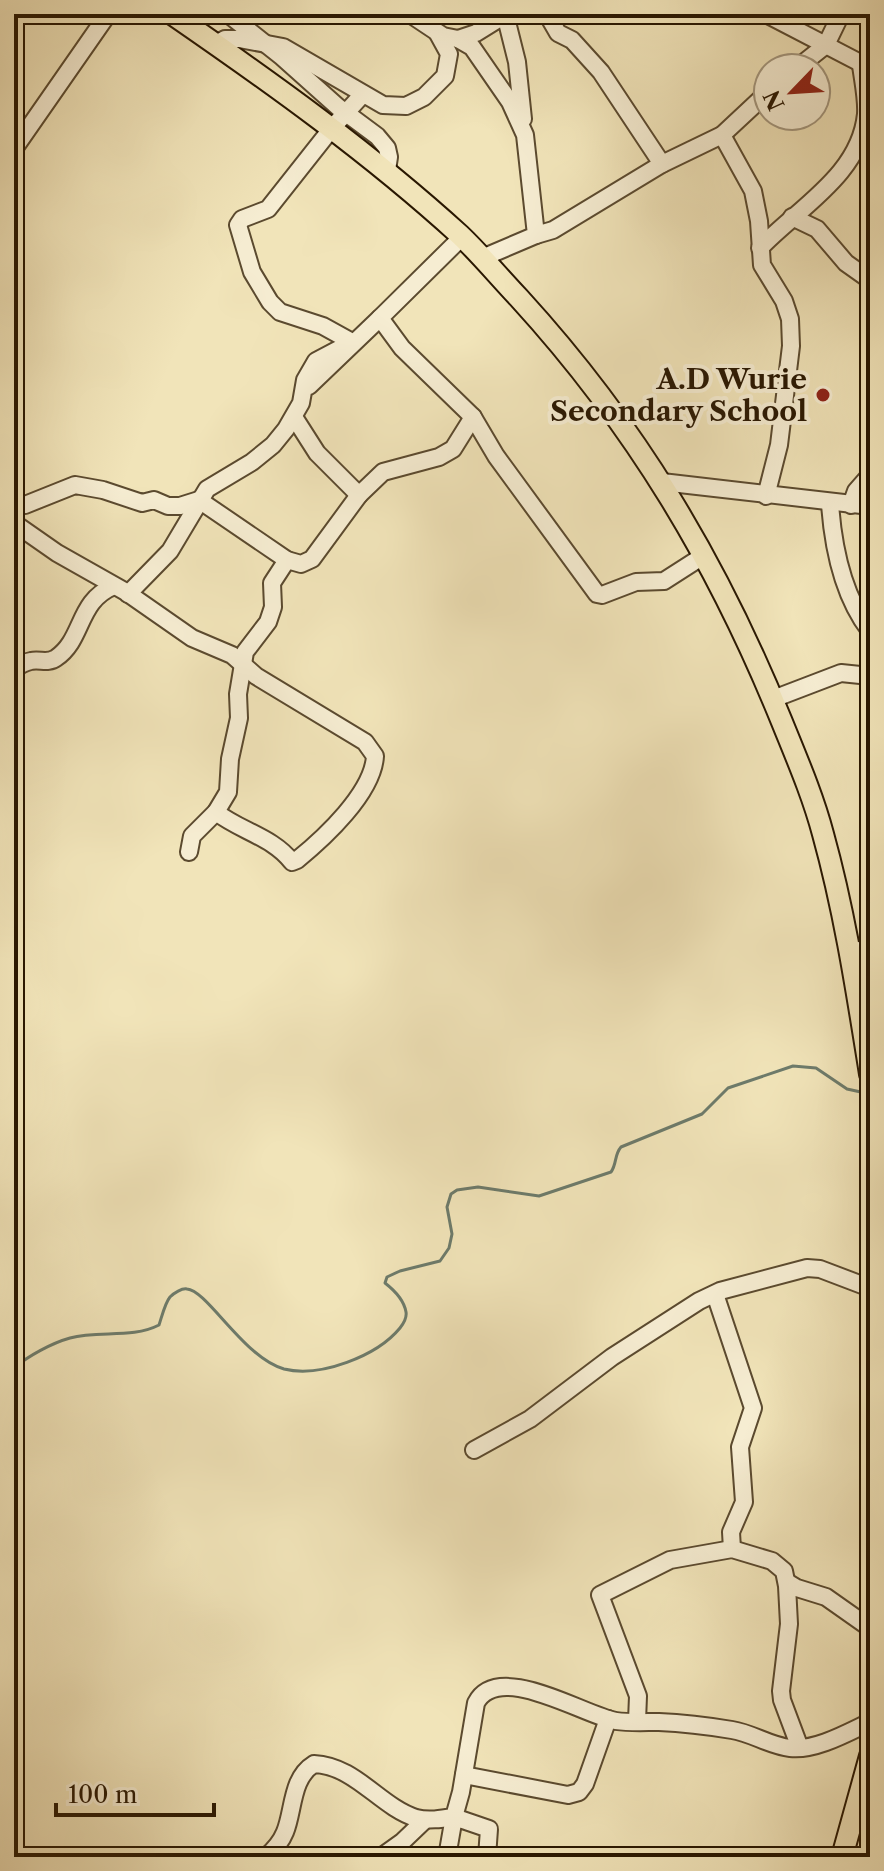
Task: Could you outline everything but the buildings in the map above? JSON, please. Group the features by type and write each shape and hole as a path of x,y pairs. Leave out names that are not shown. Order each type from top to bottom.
{"main road":[{"path":"172,14 387,170 462,237 588,378 662,482 738,621 773,699 822,830 840,899 860,950 870,1074"},
{"path":"842,1857 870,1756"}],"street":[{"path":"14,149 108,14"},
{"path":"228,14 377,136 387,148 387,170"},
{"path":"410,14 438,34 458,39 472,47 510,102 525,135"},
{"path":"458,39 476,33 505,14 517,62 536,235"},
{"path":"547,14 558,33 572,40 601,72 662,164"},
{"path":"760,248 830,185 846,166 865,119 866,108 866,66 826,45 800,21 766,14"},
{"path":"817,52 826,45 841,14"},
{"path":"216,44 225,39 283,47 383,105 397,106 414,103 424,97 445,76 449,54 438,34"},
{"path":"352,342 323,326 280,312 270,302 252,272 238,225 242,219 268,209 363,94"},
{"path":"482,258 553,230 662,164 722,135 752,107"},
{"path":"722,135 753,191 762,265 784,301 792,330 779,445 766,496"},
{"path":"792,217 817,229 846,263 870,280"},
{"path":"14,669 28,661 56,659 66,649 97,594 121,590 170,551 199,500 213,485 252,462 273,445 294,417 310,369 316,361 352,342 462,237"},
{"path":"380,318 413,360 473,417 496,456 597,594 602,595 636,582 664,581 703,556"},
{"path":"294,417 317,453 359,495"},
{"path":"199,500 287,560 301,564 312,559 359,495 383,472 439,457 453,449 473,417"},
{"path":"851,505 856,491 870,475"},
{"path":"662,482 830,504 870,506"},
{"path":"14,503 25,505 33,499 53,496 75,485 103,490 142,503 154,500 168,506 180,506 199,500"},
{"path":"830,504 841,567 855,607 870,631"},
{"path":"14,523 192,638 232,655 256,676 365,742 373,751 375,764 356,800 329,833 292,862 283,850 227,822 216,812"},
{"path":"189,852 192,836 216,812 228,792 230,759 239,718 238,694 247,646 268,622 273,607 272,583 287,560"},
{"path":"773,699 841,673 870,676"},
{"path":"474,1450 530,1419 612,1357 715,1294 807,1268 820,1269 870,1288"},
{"path":"715,1294 753,1408 740,1447 744,1502 731,1532 732,1549"},
{"path":"637,1721 638,1696 600,1595 639,1577 662,1562 732,1549 780,1566 787,1582 789,1624 781,1691 800,1748"},
{"path":"787,1582 826,1597 870,1628"},
{"path":"447,1857 476,1703 483,1692 490,1689 542,1693 608,1719 728,1729 774,1744 800,1748 846,1734 870,1722"},
{"path":"464,1775 575,1794 585,1784 608,1719"},
{"path":"266,1857 282,1839 297,1786 305,1772 314,1764 322,1764 361,1781 404,1812 425,1820 454,1817 487,1827 487,1857"},
{"path":"381,1857 425,1820"},
{"path":"181,1857 198,1857"}],"waterway":[{"path":"14,1368 40,1350 70,1338 138,1332 159,1325 170,1297 185,1289 205,1300 255,1352 284,1369 314,1370 347,1362 377,1347 403,1324 405,1308 385,1283 387,1277 440,1261 449,1248 452,1234 447,1207 451,1194 457,1190 478,1187 539,1196 611,1172 621,1147 702,1114 728,1088 793,1066 816,1068 847,1089 870,1094"}],"place":[{"name":"A.D Wurie Secondary School","path":"823,395"}]}
